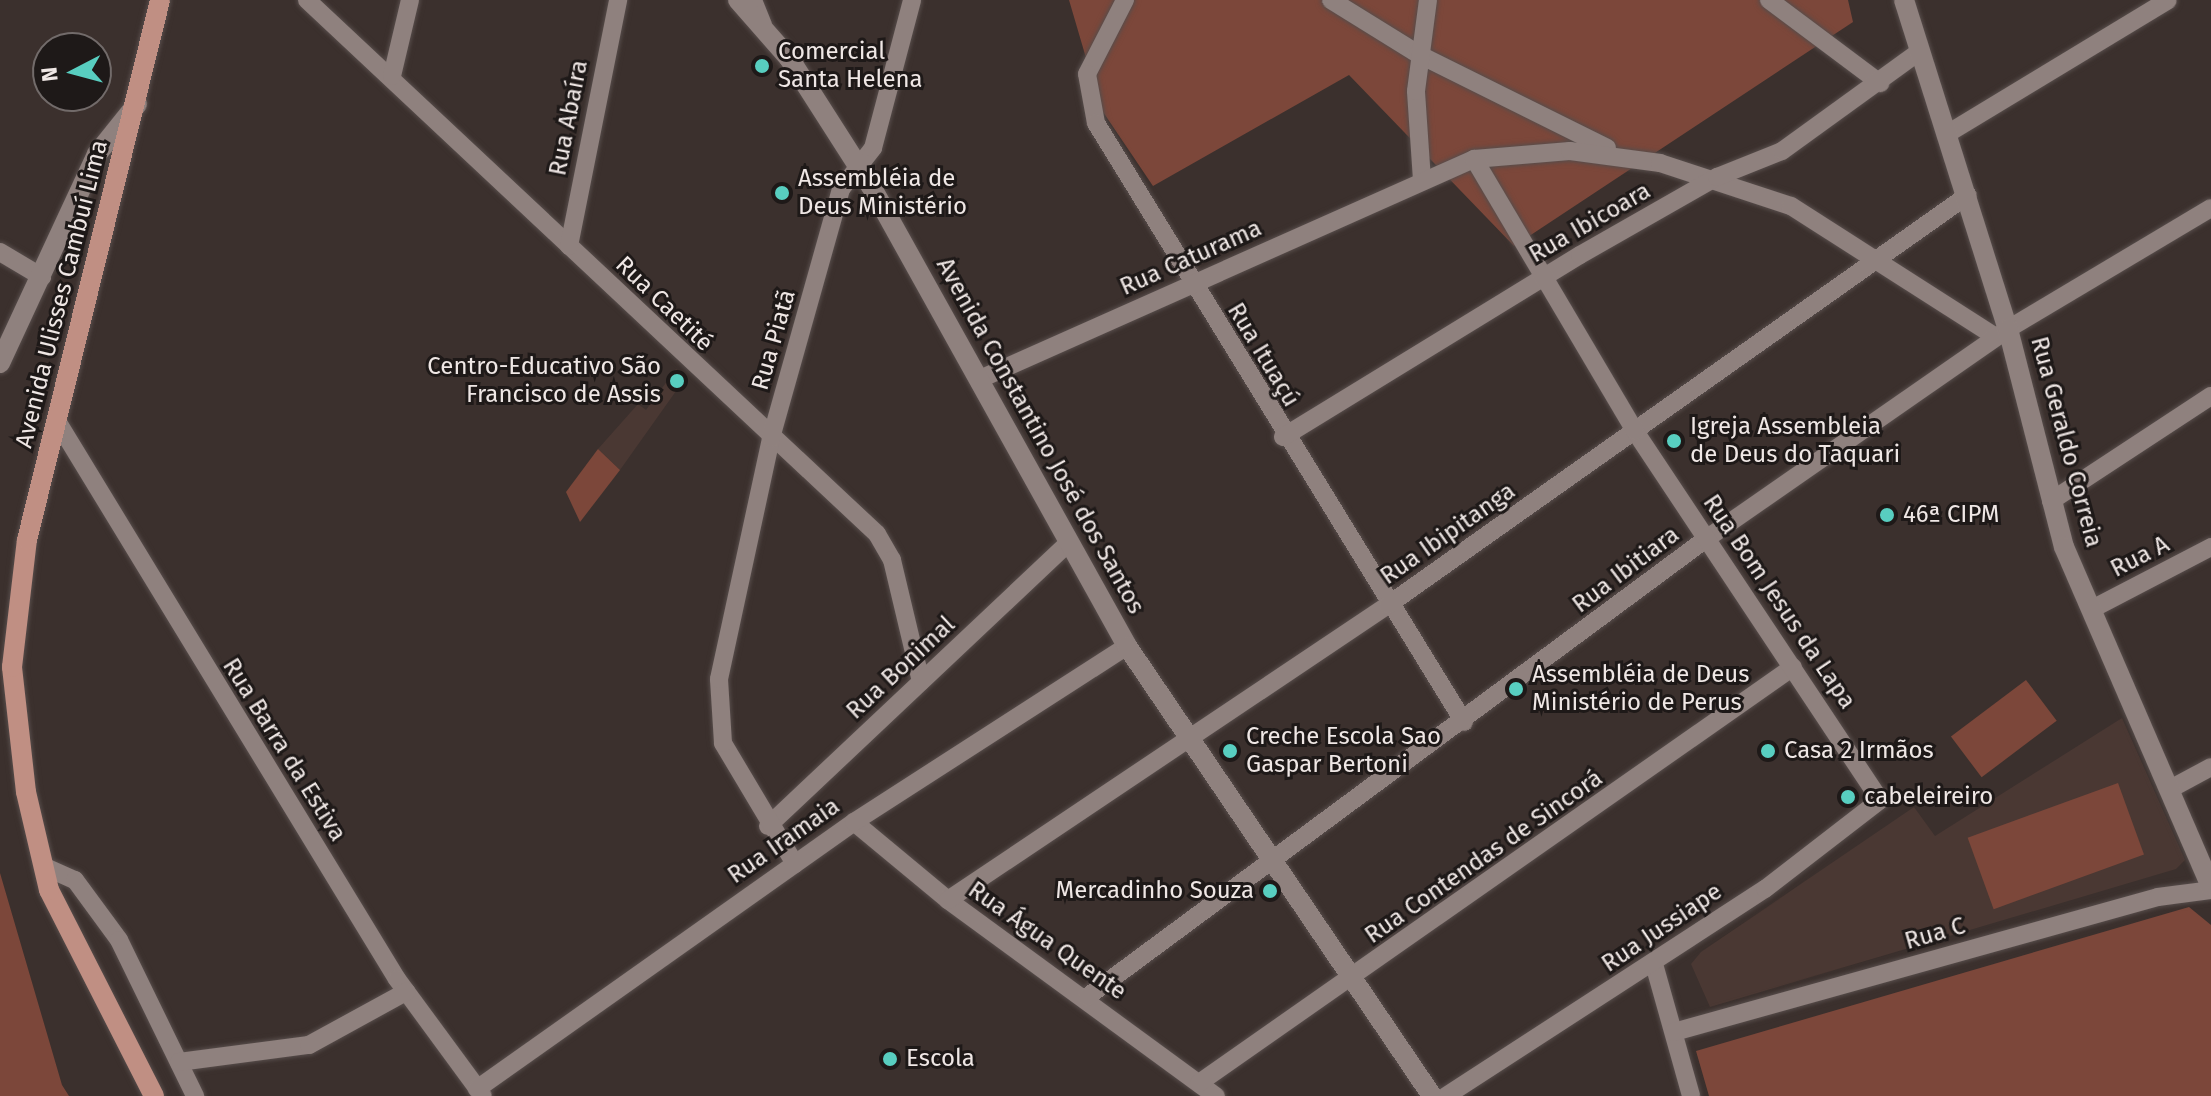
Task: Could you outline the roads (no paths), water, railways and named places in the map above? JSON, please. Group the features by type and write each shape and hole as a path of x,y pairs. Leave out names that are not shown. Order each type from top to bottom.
{"main road":[{"name":"Avenida Ulisses Cambuí Lima","path":"154,1096 100,994 43,866 14,716 12,667 27,540 158,22 160,0"},
{"name":"Avenida Ulisses Cambuí Lima","path":"158,22 168,0"}],"street":[{"name":"Rua Caetité","path":"307,0 392,76 771,438 877,534 892,560 921,682"},
{"path":"392,76 410,0"},
{"name":"Rua Abaíra","path":"569,246 618,0"},
{"name":"Avenida Constantino José dos Santos","path":"738,0 763,25 860,168 980,379 1066,545 1127,646 1276,857 1352,979 1432,1096"},
{"path":"753,0 763,25"},
{"name":"Rua Piatã","path":"768,826 726,750 717,706 771,438 841,189 873,148 912,0"},
{"name":"Rua Ituaçú","path":"1125,0 1087,74 1090,109 1283,437 1464,722"},
{"path":"1331,0 1418,54 1613,151 1717,177 1791,206 2002,333"},
{"path":"1422,180 1418,54 1428,0"},
{"path":"1769,0 1880,83"},
{"name":"Rua Geraldo Correia","path":"1906,1 1968,195 2002,333 2051,501 2092,609 2172,788 2211,888"},
{"path":"1947,134 2159,3"},
{"name":"Rua Ibicoara","path":"1283,437 1539,279 1717,177 1782,151 1880,83 1920,51"},
{"path":"0,363 97,154 137,104"},
{"name":"Rua Caturama","path":"980,379 1474,159 1613,151"},
{"name":"Rua Bom Jesus da Lapa","path":"1474,159 1539,279 1635,431 1873,784"},
{"name":"Rua Ibipitanga","path":"948,900 1388,605 1968,195"},
{"name":"Rua Ibitiara","path":"1087,997 1464,722 1706,539 2002,333 2211,208"},
{"path":"0,252 42,277"},
{"path":"2051,501 2211,396"},
{"name":"Rua Barra da Estiva","path":"57,421 406,992 480,1092"},
{"name":"Rua Bonimal","path":"768,826 1066,545"},
{"name":"Rua A","path":"2092,609 2211,547"},
{"name":"Rua Iramaia","path":"480,1092 854,822 1127,646"},
{"name":"Rua Contendas de Sincorá","path":"1199,1083 1352,979 1793,667"},
{"path":"2172,788 2211,767"},
{"name":"Rua Jussiape","path":"1446,1096 1654,964 1876,810 1873,784"},
{"name":"Rua Água Quente","path":"854,822 948,900 1087,997 1216,1096"},
{"path":"768,826 795,864"},
{"path":"43,866 75,880 92,899 195,1096"},
{"name":"Rua C","path":"1674,1032 2158,897 2211,888"},
{"path":"1654,964 1691,1096"},
{"path":"179,1062 309,1045 406,992"}],"place":[{"name":"Comercial Santa Helena","path":"762,66"},
{"name":"Assembléia de Deus Ministério","path":"782,193"},
{"name":"Centro-Educativo São Francisco de Assis","path":"677,381"},
{"name":"Igreja Assembleia de Deus do Taquari","path":"1674,441"},
{"name":"46ª CIPM","path":"1887,515"},
{"name":"Assembléia de Deus Ministério de Perus","path":"1516,689"},
{"name":"Creche Escola Sao Gaspar Bertoni","path":"1230,751"},
{"name":"Casa 2 Irmãos","path":"1768,751"},
{"name":"cabeleireiro","path":"1848,797"},
{"name":"Mercadinho Souza","path":"1270,891"},
{"name":"Escola","path":"890,1059"}]}
